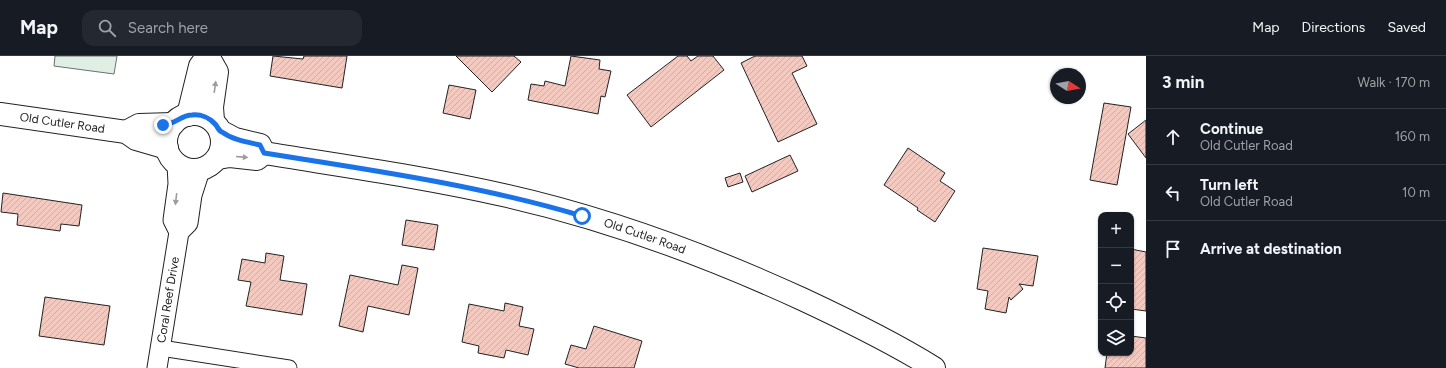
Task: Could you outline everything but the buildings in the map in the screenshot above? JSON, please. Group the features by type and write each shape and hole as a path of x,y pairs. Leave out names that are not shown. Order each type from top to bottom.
{"main road":[{"path":"172,156 168,135 181,120 200,66 208,56 217,72 212,107 222,144 209,164"},
{"name":"Old Cutler Road","path":"0,114 126,132 136,139 172,156 189,170 230,156 257,159 264,153 476,189 553,208 618,227 696,253 760,280 853,323 934,368"},
{"name":"Old Cutler Road","path":"126,132 139,125 181,120 198,115 235,139 260,145 264,153"}],"street":[{"name":"Coral Reef Drive","path":"172,156 178,184 173,220 180,232"},
{"name":"Coral Reef Drive","path":"157,368 180,232 188,223 192,195 209,164"},
{"path":"161,348 289,368"}],"green space":[{"path":"55,56 117,56 114,74 54,66"}],"route":[{"path":"163,125 173,124 182,117 198,115 213,121 220,131 232,138 260,145 264,153 445,183 504,195 582,216"}]}
